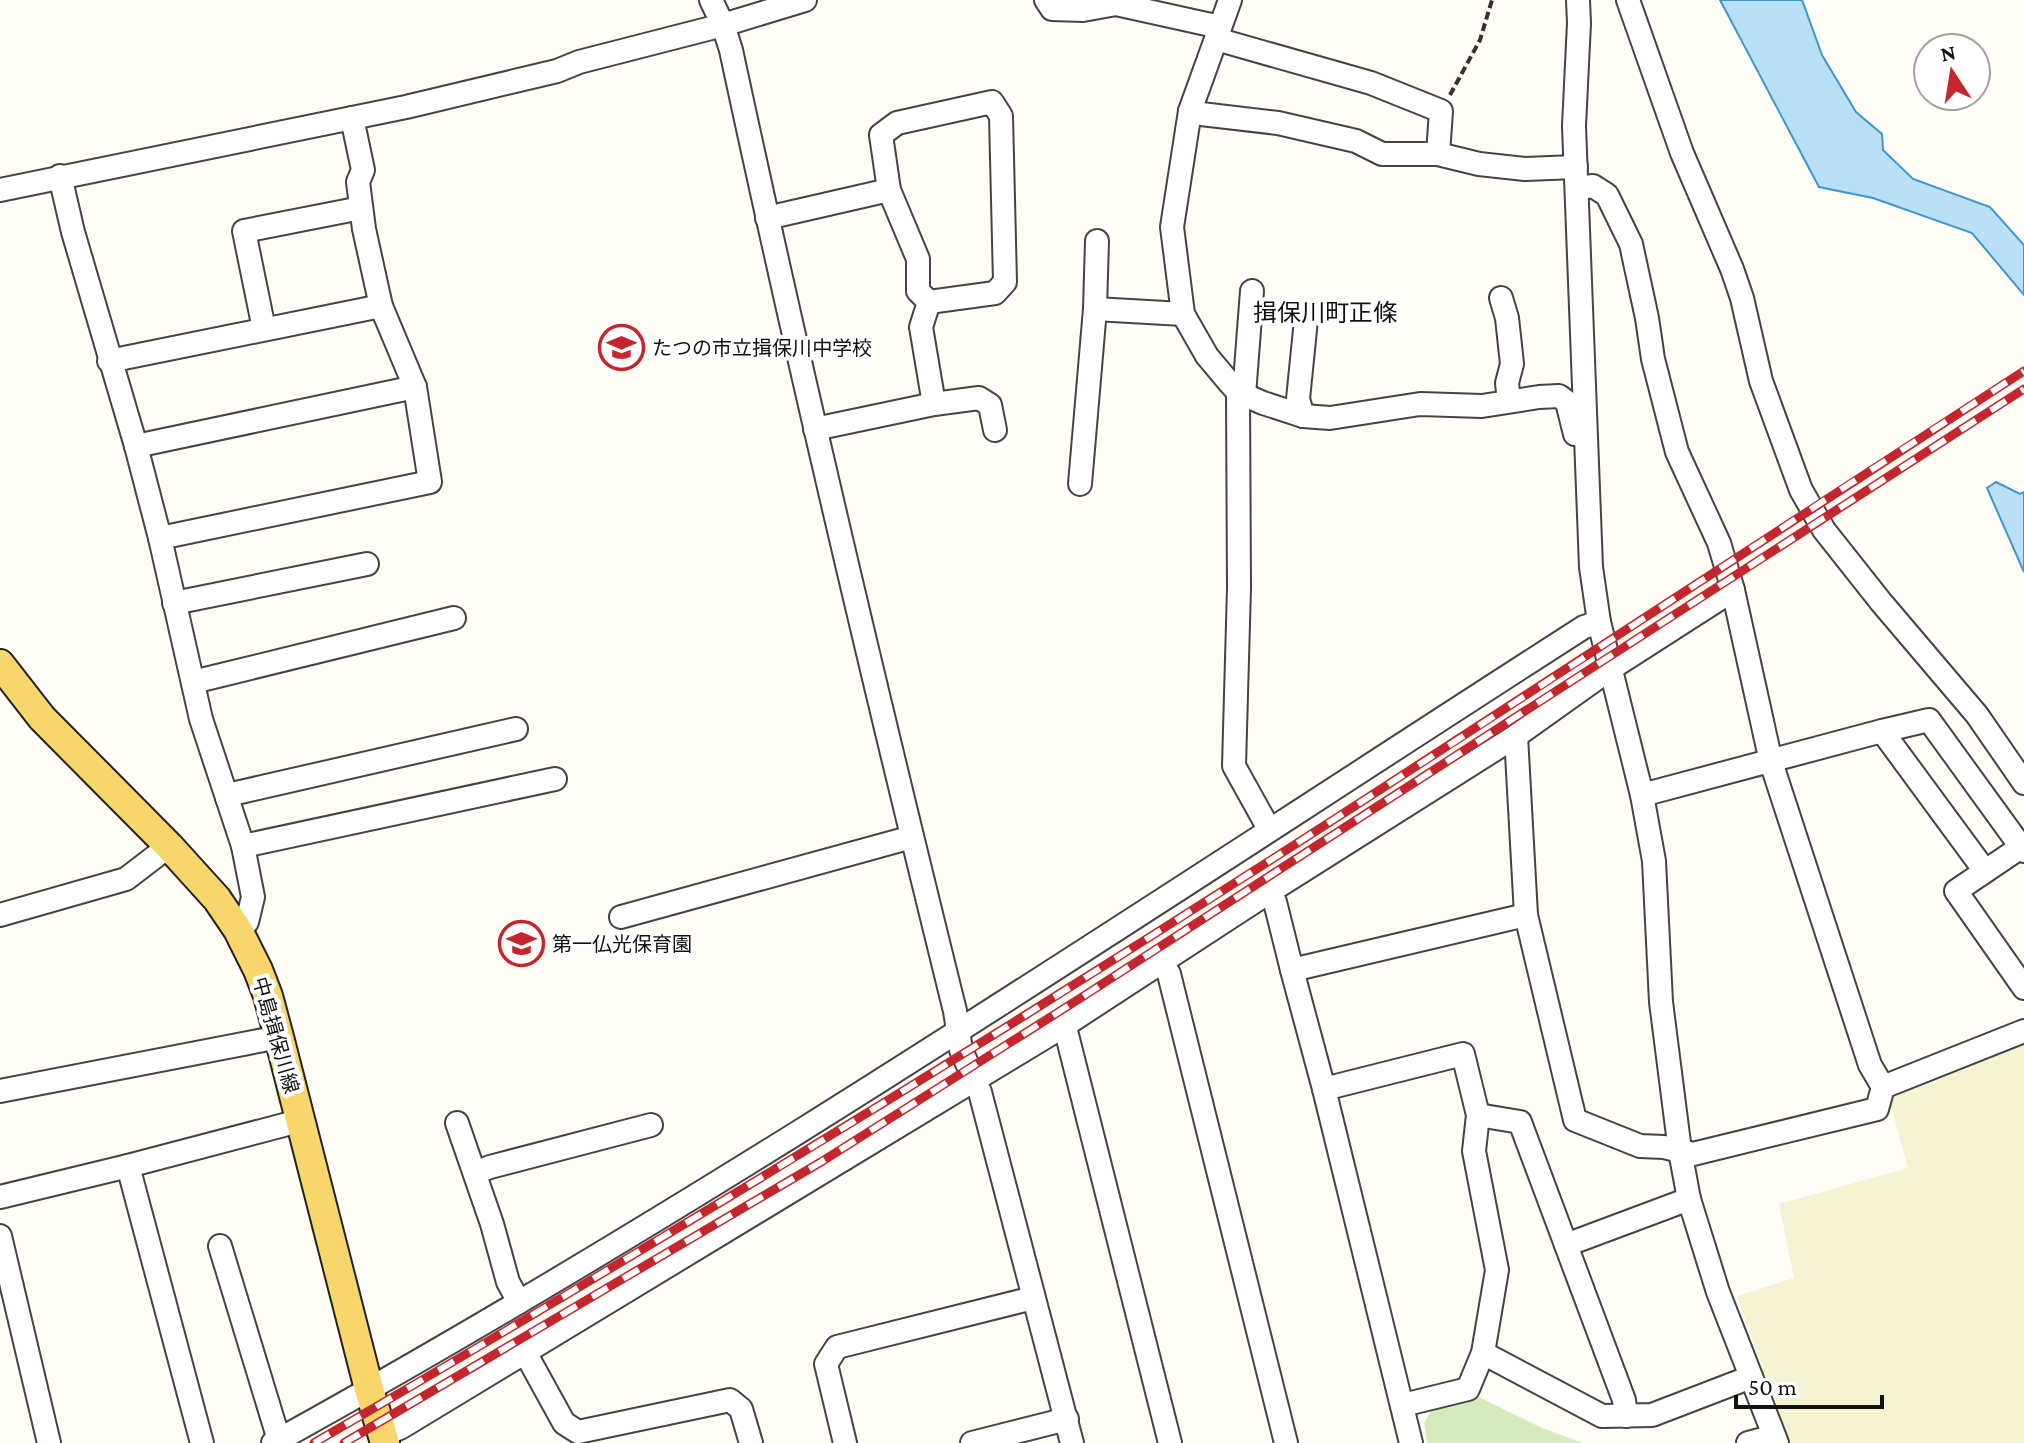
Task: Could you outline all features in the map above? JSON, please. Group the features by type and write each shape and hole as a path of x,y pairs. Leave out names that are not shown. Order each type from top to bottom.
{"main road":[{"name":"中島揖保川線","path":"0,664 42,718 217,899 238,930 258,970 268,996 384,1439"}],"street":[{"path":"711,0 731,50 815,429 955,1011 961,1050 980,1092 1072,1443"},
{"path":"0,190 406,107 557,71 579,62 723,25 805,0"},
{"path":"1046,0 1052,9 1083,10 1116,4 1218,33 1371,83 1441,111 1438,154"},
{"path":"1230,0 1190,111 1172,227 1183,314 1207,356 1241,393 1303,416 1330,418 1420,404 1482,406 1559,396 1567,402 1576,438 1585,452"},
{"path":"1628,0 1682,153 1732,269 1742,298 1761,381 1801,490 1824,530 1977,715 2024,783"},
{"path":"1573,1 1579,23 1574,126 1591,567 1599,622 1642,795 1654,861 1661,1002 1689,1199 1718,1292 1775,1439 1748,1443"},
{"path":"992,102 1001,116 1005,282 995,293 929,302 918,291 918,259 889,190 881,135 897,123 992,102"},
{"path":"1190,111 1278,123 1356,141 1382,154 1438,154 1479,164 1577,177 1607,195 1631,244 1653,359 1677,452 1719,543 1733,590 1771,762 1870,1065 1883,1087 1877,1109 1693,1154 1664,1147 1640,1146 1575,1120 1526,915 1516,736"},
{"path":"160,538 430,482 415,387 381,306 361,208 358,182 363,170 352,118"},
{"path":"60,176 160,538 201,719 243,846 253,897 247,922 238,930"},
{"path":"767,218 889,190"},
{"path":"264,329 244,231 361,208"},
{"path":"1080,484 1095,309 1097,241"},
{"path":"1252,291 1241,393 1234,766 1269,829"},
{"path":"1501,298 1507,318 1512,364 1507,383 1509,401"},
{"path":"929,302 921,327 934,404"},
{"path":"109,361 381,306"},
{"path":"1095,309 1183,314"},
{"path":"1303,416 1298,399 1306,320"},
{"path":"136,446 415,387"},
{"path":"815,429 934,404 979,398 990,405 995,430"},
{"path":"174,603 367,564"},
{"path":"384,1439 1062,1027 1516,736 1610,669 1733,590"},
{"path":"193,682 454,618"},
{"path":"220,1246 276,1441 519,1302 731,1174 958,1032 1584,627 1599,622"},
{"path":"1642,795 1929,720 2023,849 1956,891 2024,988"},
{"path":"227,798 236,793 516,729"},
{"path":"1882,731 1985,871"},
{"path":"243,846 555,779"},
{"path":"621,917 912,837"},
{"path":"0,915 126,879 169,846"},
{"path":"1269,892 1275,902 1324,1089 1411,1443"},
{"path":"1292,970 1526,915"},
{"path":"1162,963 1169,974 1286,1443"},
{"path":"1062,1027 1067,1035 1170,1443"},
{"path":"1883,1087 2024,1031"},
{"path":"0,1091 279,1037"},
{"path":"1324,1089 1463,1054 1478,1115 1474,1151 1497,1270 1483,1353 1468,1389 1403,1405"},
{"path":"1478,1115 1520,1122 1624,1400 1626,1416"},
{"path":"0,1197 299,1121"},
{"path":"457,1123 492,1224 508,1282 519,1302"},
{"path":"475,1173 651,1125"},
{"path":"128,1166 202,1443"},
{"path":"1566,1245 1689,1199"},
{"path":"0,1236 8,1306 49,1443"},
{"path":"845,1443 826,1364 837,1347 1033,1298"},
{"path":"1483,1353 1602,1416 1652,1415 1751,1377"},
{"path":"526,1354 564,1423 578,1432 730,1400 741,1409 751,1443"},
{"path":"972,1443 1067,1419"}],"path":[{"path":"1441,111 1480,40 1492,0"}],"shaded area":[{"path":"2024,1038 2024,1443 1789,1443 1737,1296 1794,1278 1779,1204 1908,1168 1890,1103 1896,1088"}],"green space":[{"path":"1479,1397 1542,1428 1583,1443 1427,1443 1424,1423 1432,1409"}],"water":[{"path":"1720,0 1802,0 1822,55 1856,112 1882,134 1883,150 1913,179 1990,207 2024,245 2024,295 1972,233 1873,198 1819,187"},
{"path":"1996,482 2020,494 2024,492 2024,572 1987,488"}],"railway":[{"path":"314,1443 583,1285 983,1042 1459,739 2024,371"},
{"path":"344,1443 821,1162 2024,389"}],"place":[{"name":"たつの市立揖保川中学校","path":"621,348"},
{"name":"第一仏光保育園","path":"521,944"}],"district":[{"name":"揖保川町正條","path":"1325,313"}]}
